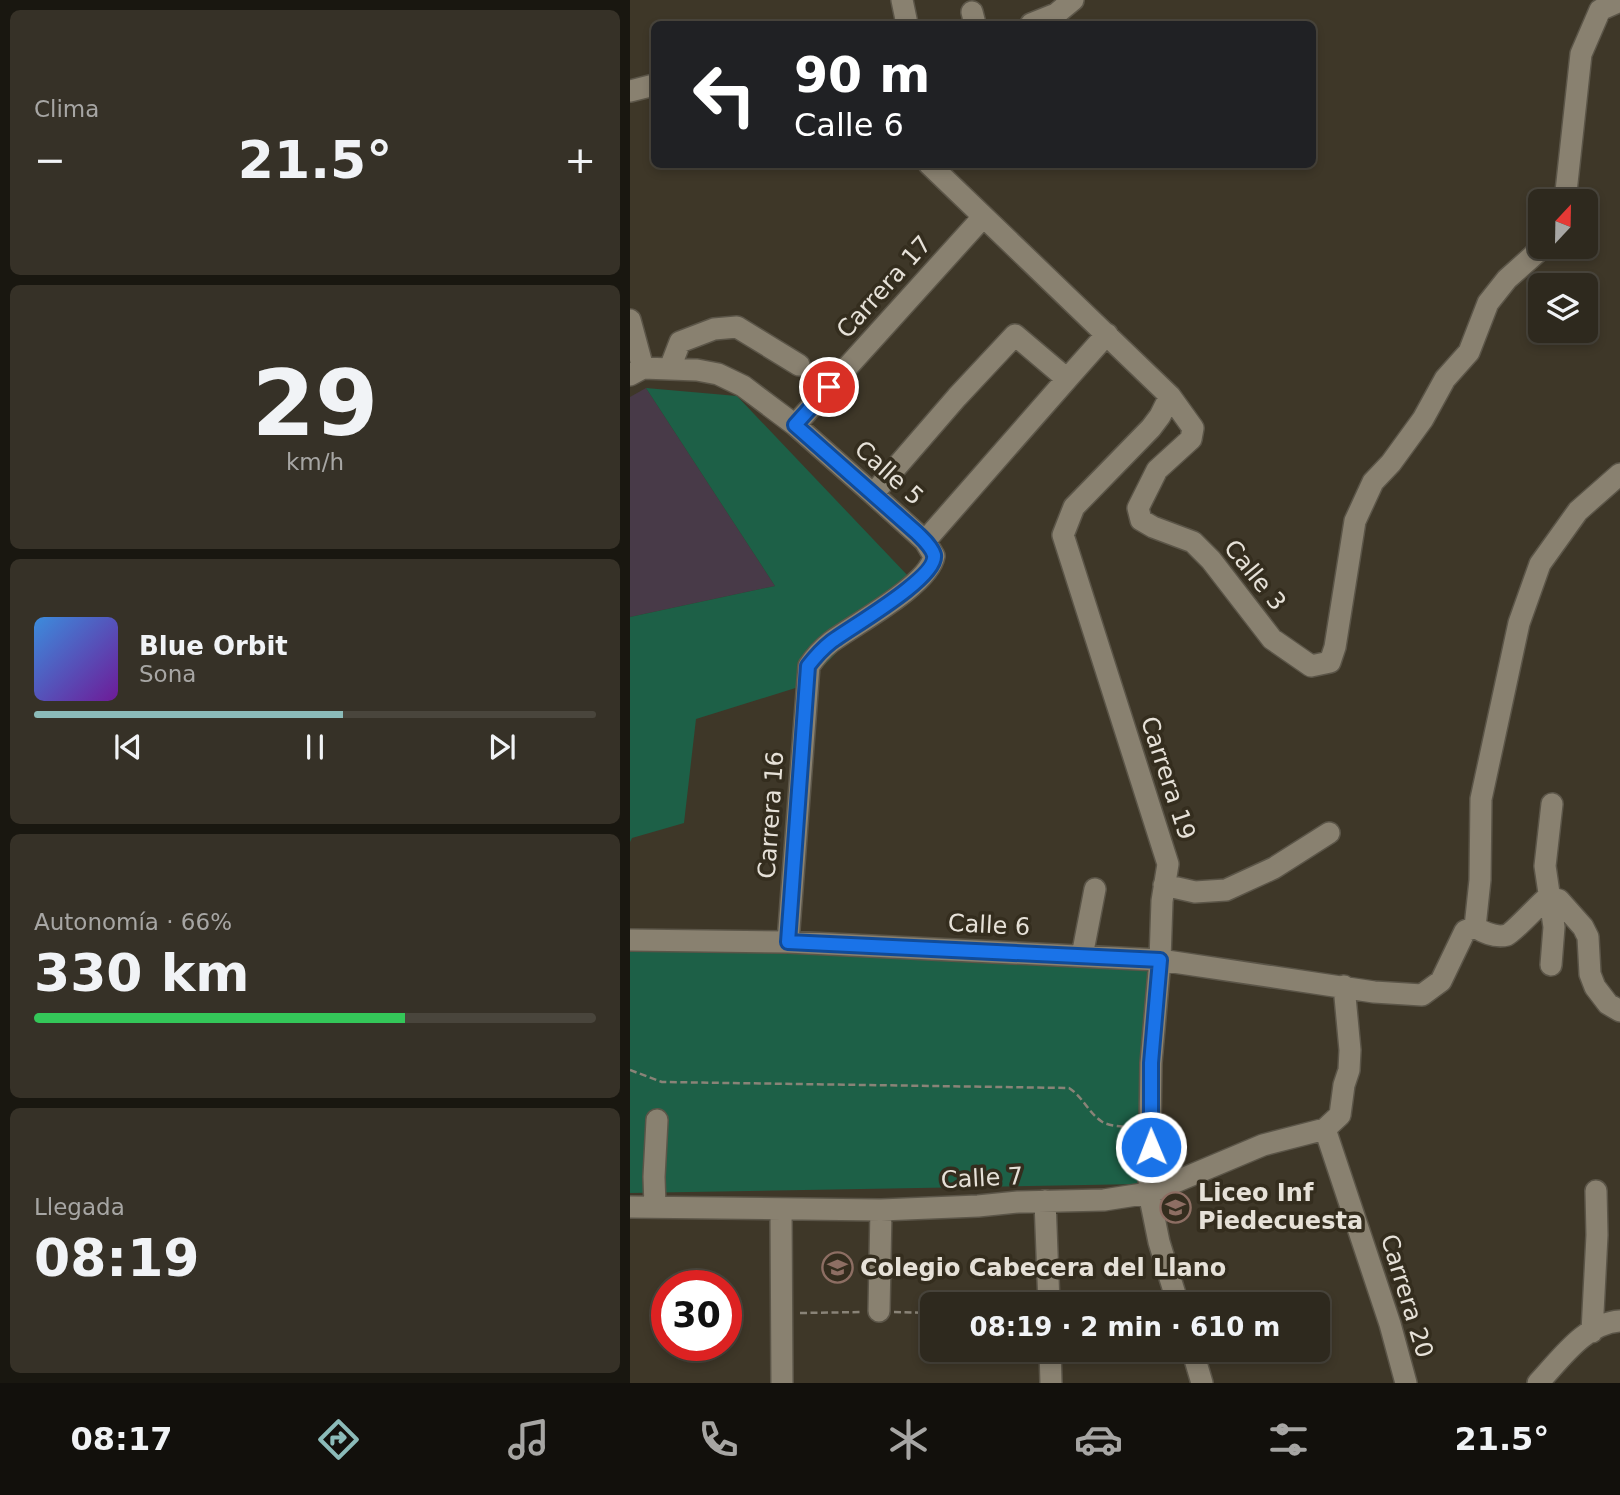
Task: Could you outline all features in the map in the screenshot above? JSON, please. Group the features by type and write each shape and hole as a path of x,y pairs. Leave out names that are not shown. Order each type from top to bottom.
{"street":[{"path":"902,0 906,21"},
{"path":"1038,21 1056,14 1073,0"},
{"path":"1566,189 1581,54 1600,10 1620,1"},
{"path":"630,91 651,86"},
{"name":"Calle 3","path":"933,168 1170,396 1193,428 1191,439 1157,470 1138,508 1141,520 1193,542 1211,560 1272,639 1311,666 1330,662 1335,647 1355,521 1373,482 1399,452 1423,419 1446,379 1469,352 1488,303 1507,279 1530,259"},
{"name":"Carrera 17","path":"795,425 983,217"},
{"path":"630,320 636,372"},
{"path":"670,368 680,342 714,329 737,327 799,365"},
{"path":"925,541 1107,334"},
{"path":"873,494 1015,335 1067,379"},
{"name":"Calle 5","path":"636,372 670,368 697,370 743,386 795,425 873,494 925,541 934,556 933,564 904,591 818,654 808,666 806,691"},
{"name":"Carrera 19","path":"1170,396 1151,428 1074,507 1063,535 1168,864 1164,885 1151,1063 1149,1193 1159,1242 1174,1292"},
{"path":"1475,927 1480,880 1481,799 1519,623 1540,564 1578,511 1620,474"},
{"name":"Carrera 16","path":"788,942 806,691"},
{"path":"1551,965 1554,927 1545,866 1552,804"},
{"path":"1164,885 1195,892 1226,891 1274,868 1329,833"},
{"path":"1082,956 1095,889"},
{"path":"1475,927 1484,932 1508,934 1548,897"},
{"path":"1548,897 1559,900 1583,927 1588,937 1592,980 1608,1004 1620,1011"},
{"path":"1325,1129 1340,1115 1349,1070 1350,1050 1344,986 1374,992 1422,995 1441,981 1465,931 1475,927"},
{"name":"Calle 6","path":"630,940 788,942 1160,960 1344,986"},
{"path":"655,1207 657,1120"},
{"name":"Calle 7","path":"630,1207 881,1210 1104,1199 1149,1193 1263,1145 1325,1129"},
{"name":"Carrera 20","path":"1325,1129 1390,1324 1406,1383"},
{"path":"1592,1332 1597,1235 1596,1191"},
{"path":"1045,1201 1049,1292"},
{"path":"780,1209 782,1383"},
{"path":"879,1311 881,1210"},
{"path":"1538,1383 1579,1339 1612,1321 1620,1321"},
{"path":"1051,1362 1052,1383"},
{"path":"1196,1362 1202,1383"}],"path":[{"path":"630,1070 662,1082 1069,1088 1080,1095 1101,1121 1110,1125 1151,1128"}],"shaded area":[{"path":"646,388 775,586 630,617 630,397"}],"green space":[{"path":"646,388 737,396 910,578 805,685 696,719 684,823 632,838 630,842 630,617 775,586"},
{"path":"630,942 1151,969 1141,1184 630,1193"}],"place":[{"name":"Liceo Inf Piedecuesta","path":"1175,1207"},
{"name":"Colegio Cabecera del Llano","path":"837,1268"}],"route":[{"path":"829,387 795,425 917,533 934,556 933,564 914,583 829,643 808,666 788,942 1160,960 1151,1063 1151,1147"}]}
